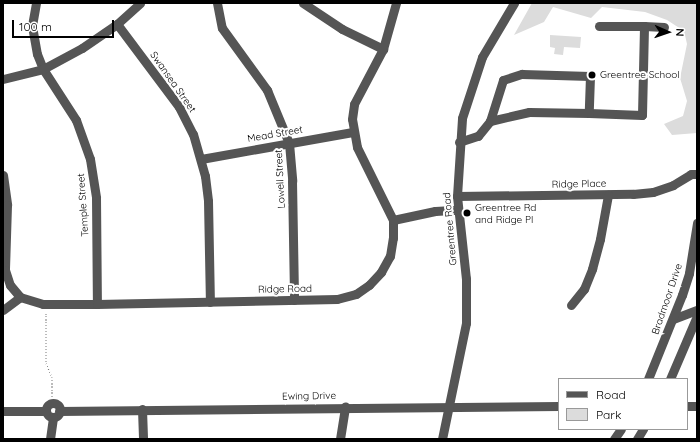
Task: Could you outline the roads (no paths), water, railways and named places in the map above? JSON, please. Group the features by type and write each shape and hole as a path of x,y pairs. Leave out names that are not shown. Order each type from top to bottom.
{"street":[{"name":"Temple Street","path":"36,3 32,15 32,26 43,70 76,120 90,159 96,198 97,304"},
{"path":"3,79 43,70 82,48 117,24 140,3"},
{"name":"Lowell Street","path":"217,3 222,28 267,90 289,143 292,181 294,300"},
{"path":"303,3 342,30 383,48"},
{"path":"396,3 383,48 354,104 353,132 357,147 393,220 457,210"},
{"name":"Greentree Road","path":"442,439 448,406 462,348 467,307 457,210 459,142 462,118 476,70 487,46 514,3"},
{"name":"Swansea Street","path":"117,24 179,107 193,134 201,159 208,201 210,302"},
{"path":"599,26 664,27"},
{"path":"490,121 529,112 642,115 644,26"},
{"path":"459,142 478,136 490,121 503,80 522,74 590,76 589,113"},
{"name":"Mead Street","path":"201,159 353,132"},
{"name":"Ridge Place","path":"457,196 608,195 653,192 673,185 691,174 697,174"},
{"path":"3,175 7,205 5,270 10,285 20,298 3,310"},
{"path":"571,305 584,289 592,269 600,239 608,195"},
{"name":"Ridge Road","path":"20,298 46,304 337,299 356,294 369,285 381,272 390,256 393,220"},
{"name":"Bradmoor Drive","path":"648,378 673,320 689,273 697,223"},
{"path":"673,320 697,310"},
{"path":"671,378 693,339 697,316"},
{"path":"340,439 345,406"},
{"name":"Ewing Drive","path":"3,411 53,408 142,410 345,406 558,406"},
{"path":"50,439 53,408"},
{"path":"142,410 143,439"},
{"path":"614,439 620,430"},
{"path":"637,439 643,430"}],"place":[{"name":"Greentree School","path":"592,75"},
{"name":"Greentree Rd and Ridge Pl","path":"467,213"}]}
